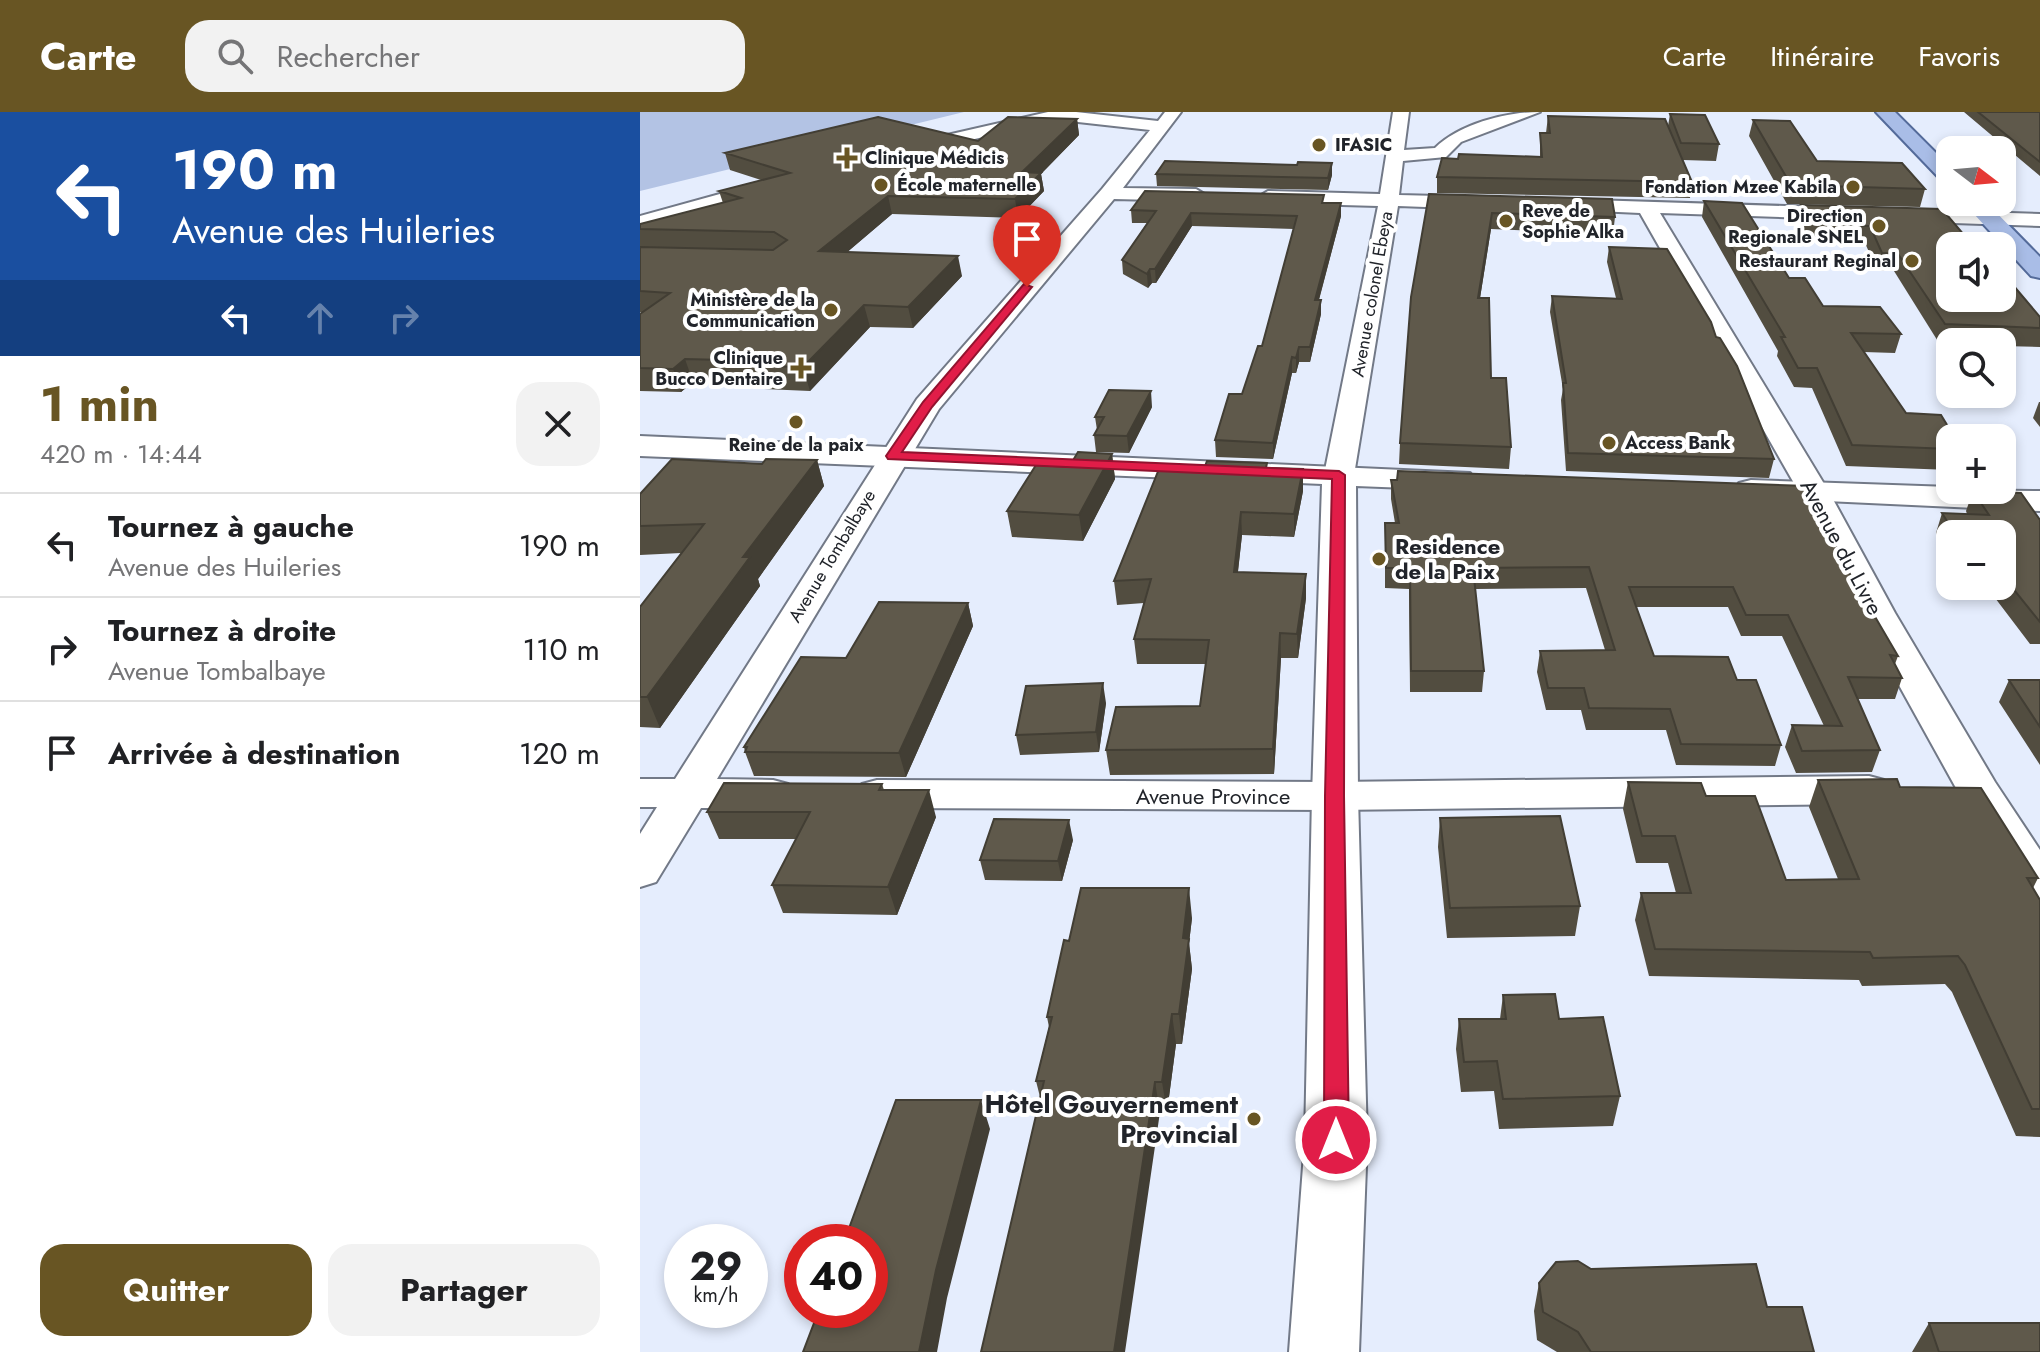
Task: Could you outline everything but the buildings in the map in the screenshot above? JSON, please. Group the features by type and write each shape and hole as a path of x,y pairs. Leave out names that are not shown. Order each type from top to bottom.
{"main road":[{"path":"1885,112 1936,164"},
{"path":"2016,205 2036,223"},
{"path":"1988,216 2040,271"},
{"path":"640,446 1489,481"},
{"path":"1324,1352 1336,1140 1335,796 1339,475"},
{"path":"1723,490 2040,501"}],"street":[{"name":"Avenue colonel Ebeya","path":"1339,475 1389,201 1401,112"},
{"path":"1395,156 1440,153 1455,138 1532,112"},
{"path":"940,142 1048,117 1166,119"},
{"name":"Avenue Tombalbaye","path":"640,871 927,405 1109,193 1166,119"},
{"path":"1109,193 1218,196"},
{"path":"640,222 738,195"},
{"path":"1249,197 1495,203"},
{"path":"1540,205 1936,209"},
{"name":"Avenue du Livre","path":"1646,207 1814,492 1877,613 1977,788 2040,886"},
{"path":"2008,216 2036,223"},
{"name":"Avenue Province","path":"640,793 1335,796 1977,788"}],"shaded area":[{"path":"640,112 964,112 640,191"}],"place":[{"name":"IFASIC","path":"1319,145"},
{"name":"Clinique Médicis","path":"847,158"},
{"name":"École maternelle","path":"881,185"},
{"name":"Fondation Mzee Kabila","path":"1853,187"},
{"name":"Reve de Sophie Alka","path":"1506,221"},
{"name":"Direction Regionale SNEL","path":"1879,226"},
{"name":"Restaurant Reginal","path":"1912,261"},
{"name":"Ministère de la Communication","path":"831,310"},
{"name":"Clinique Bucco Dentaire","path":"801,368"},
{"name":"Reine de la paix","path":"796,422"},
{"name":"Access Bank","path":"1609,443"},
{"name":"Residence de la Paix","path":"1379,559"},
{"name":"Hôtel Gouvernement Provincial","path":"1254,1119"}],"route":[{"path":"1027,287 927,405 893,456 1339,475 1335,796 1336,1140"}]}
